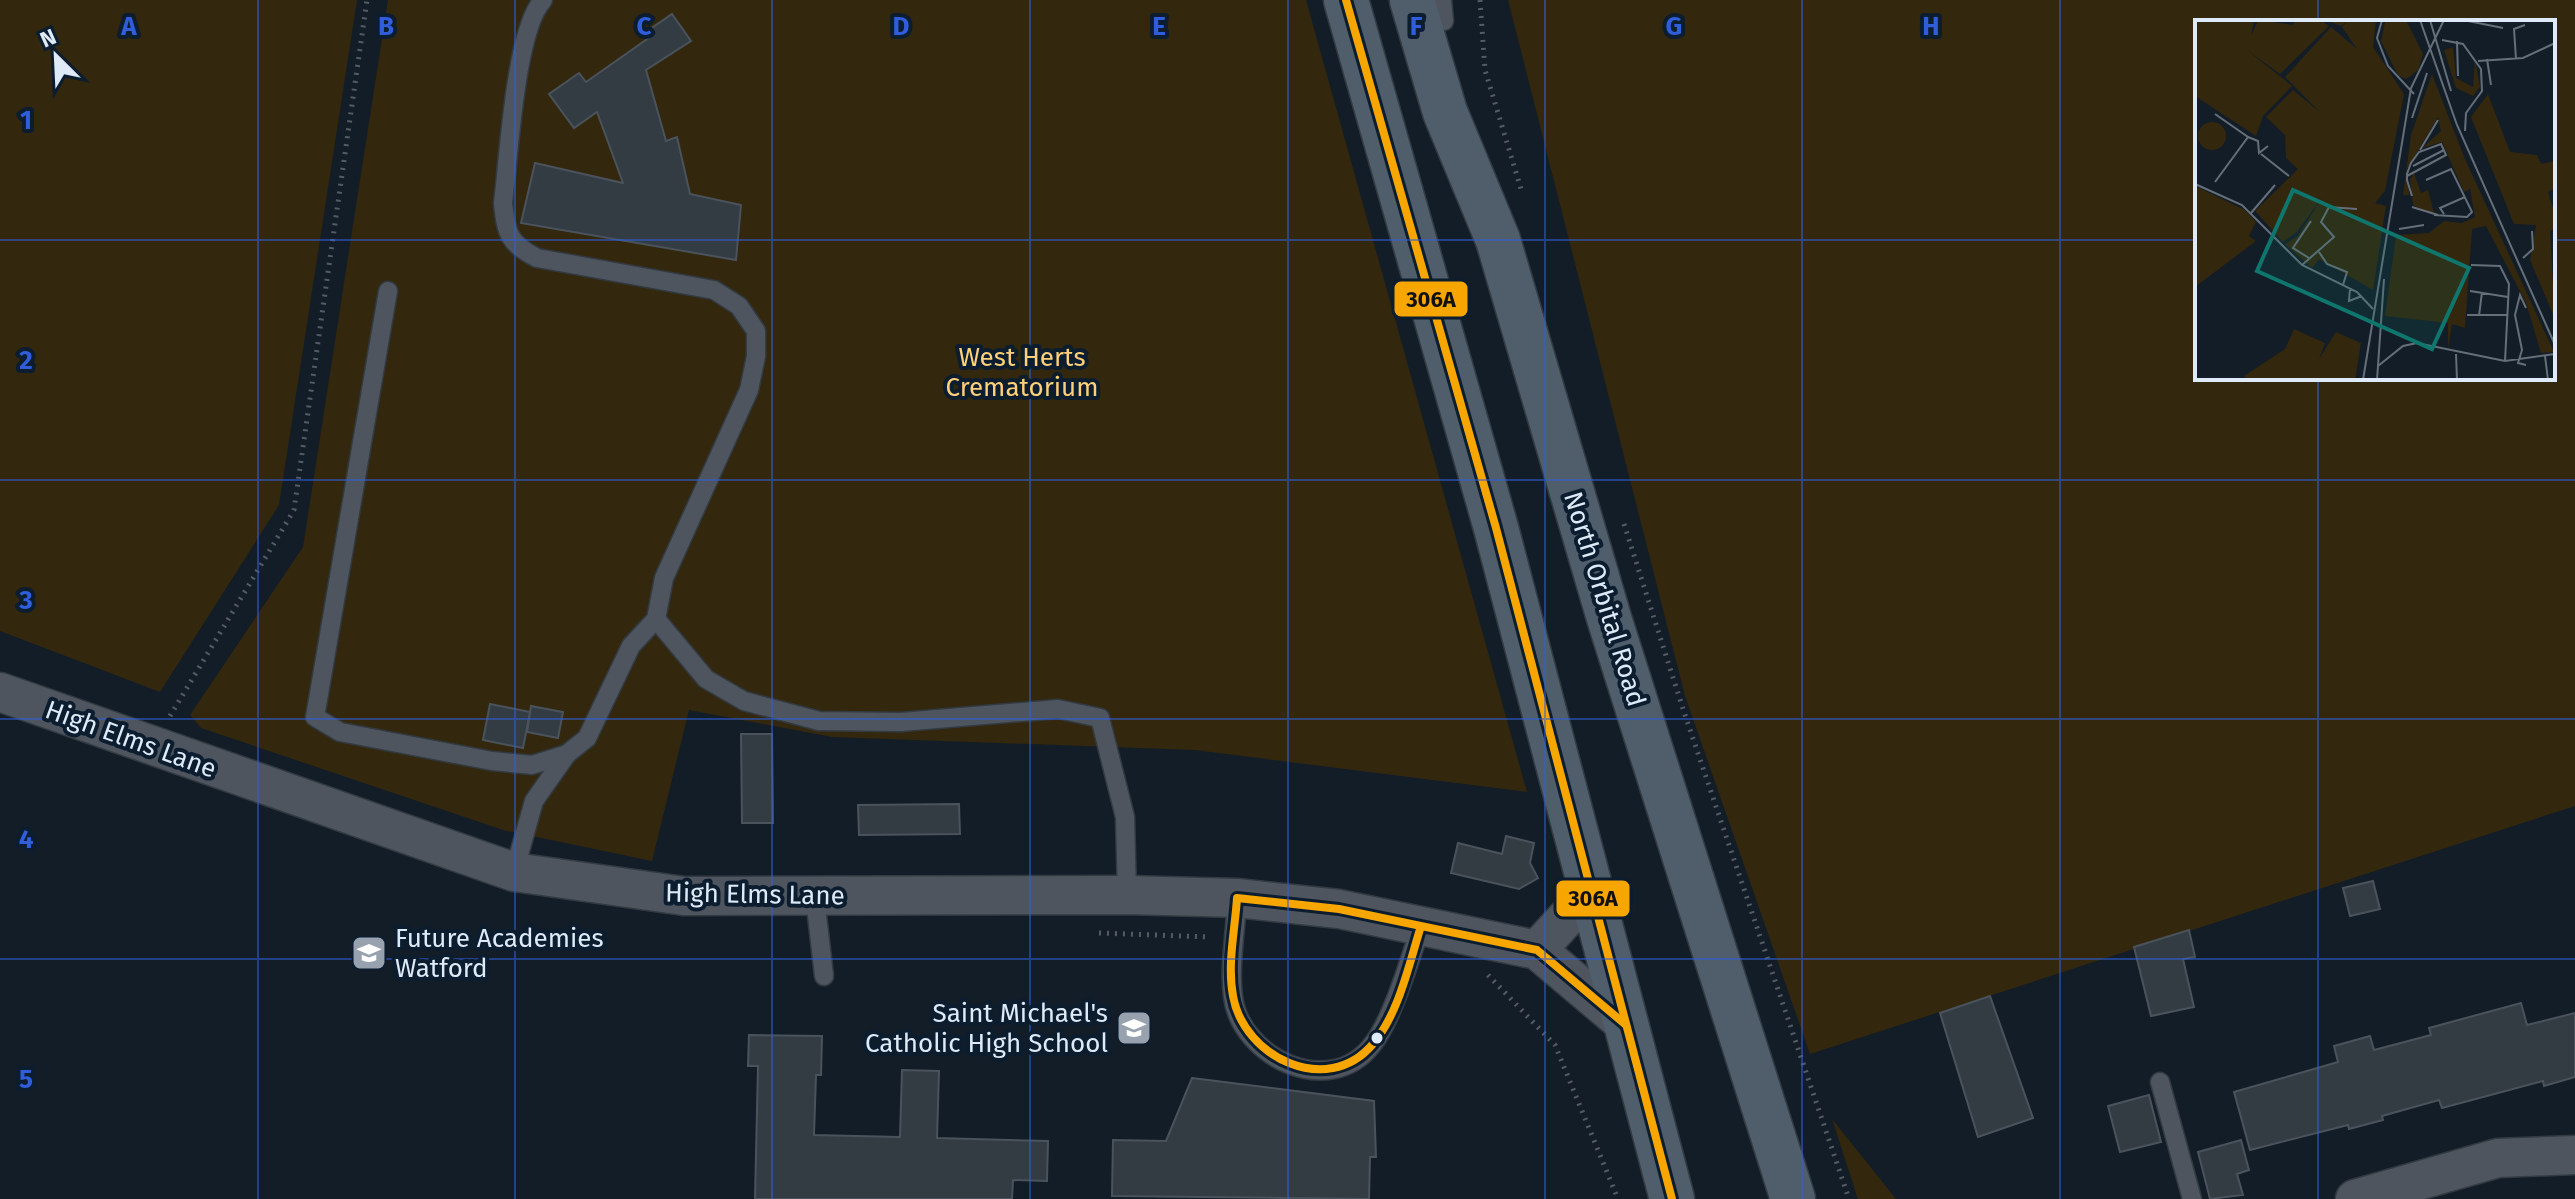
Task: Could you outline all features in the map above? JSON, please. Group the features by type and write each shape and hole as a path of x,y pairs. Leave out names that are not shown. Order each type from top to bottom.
{"highway":[{"path":"1346,0 1496,528 1672,1199"},
{"name":"North Orbital Road","path":"1443,4 1445,112 1498,240 1609,618 1793,1199"}],"street":[{"name":"High Elms Lane","path":"0,692 314,805 514,872 684,896 1127,895 1237,898 1339,909 1537,950 1626,1025"},
{"path":"1537,950 1591,891"},
{"path":"2355,1199 2498,1158 2575,1155"}],"lane":[{"path":"514,872 534,801 567,754 587,738 631,646 656,619 664,578 749,390 756,356 756,331 739,306 714,290 537,258 517,248 505,227 503,203 525,38 533,11 543,0"},
{"path":"388,291 315,717 340,732 492,761 532,765 567,754"},
{"path":"656,619 706,679 744,701 819,721 901,722 1058,709 1100,718 1125,817 1127,895"},
{"path":"815,898 824,976"},
{"path":"1237,898 1233,998 1245,1029 1264,1051 1291,1066 1325,1071 1351,1064 1373,1045 1421,926"},
{"path":"2160,1082 2192,1199"}],"path":[{"path":"182,725 168,720 294,510 367,0"},
{"path":"1443,4 1485,70 1525,202"},
{"path":"1621,512 1684,712 1849,1199"},
{"path":"1482,969 1555,1045 1618,1199"}],"green space":[{"path":"0,0 357,0 279,505 160,692 0,631"},
{"name":"West Herts Crematorium","path":"388,0 1306,0 1527,792 1195,750 832,737 689,710 652,861 503,830 201,728 190,715 303,547"},
{"path":"1508,0 2575,0 2575,806 1810,1054 1685,696"},
{"path":"1832,1119 1896,1199 1858,1199"}],"building":[{"path":"672,14 691,41 646,70 666,141 677,137 690,194 741,205 736,260 521,223 535,163 623,183 597,112 574,128 549,94 579,73 586,82 650,37 646,32"},
{"path":"490,704 530,712 523,748 483,740"},
{"path":"531,706 563,712 558,738 527,732"},
{"path":"741,734 772,734 773,823 742,823"},
{"path":"959,804 960,834 859,835 858,805"},
{"path":"1506,836 1534,843 1530,863 1538,878 1519,889 1451,873 1458,843 1502,854"},
{"path":"2373,881 2380,909 2350,916 2343,888"},
{"path":"2189,930 2195,957 2183,959 2194,1007 2151,1016 2134,947"},
{"path":"1990,996 2033,1118 1978,1137 1940,1013"},
{"path":"2521,1003 2527,1025 2575,1013 2575,1077 2544,1086 2543,1081 2442,1108 2439,1100 2349,1129 2348,1125 2250,1150 2234,1092 2338,1062 2334,1046 2370,1036 2374,1050 2431,1035 2429,1028"},
{"path":"749,1035 822,1036 821,1075 816,1075 814,1135 900,1137 902,1070 939,1071 937,1138 1048,1141 1047,1181 1013,1180 1012,1199 755,1199 758,1066 748,1066"},
{"path":"1192,1078 1374,1101 1376,1157 1370,1157 1369,1199 1112,1196 1113,1140 1166,1141"},
{"path":"2149,1095 2161,1142 2120,1152 2108,1106"},
{"path":"2241,1140 2249,1170 2237,1174 2243,1195 2210,1199 2198,1152"}],"transit line":[{"name":"306A","path":"1346,0 1496,528 1672,1199"},
{"name":"306A","path":"1421,926 1389,1019 1372,1045 1354,1060 1333,1068 1311,1069 1290,1063 1270,1052 1253,1037 1240,1018 1233,996 1231,972 1237,898 1339,909 1537,950 1626,1025"}],"place":[{"name":"Future Academies Watford","path":"369,953"},
{"name":"Saint Michael's Catholic High School","path":"1134,1028"}]}
